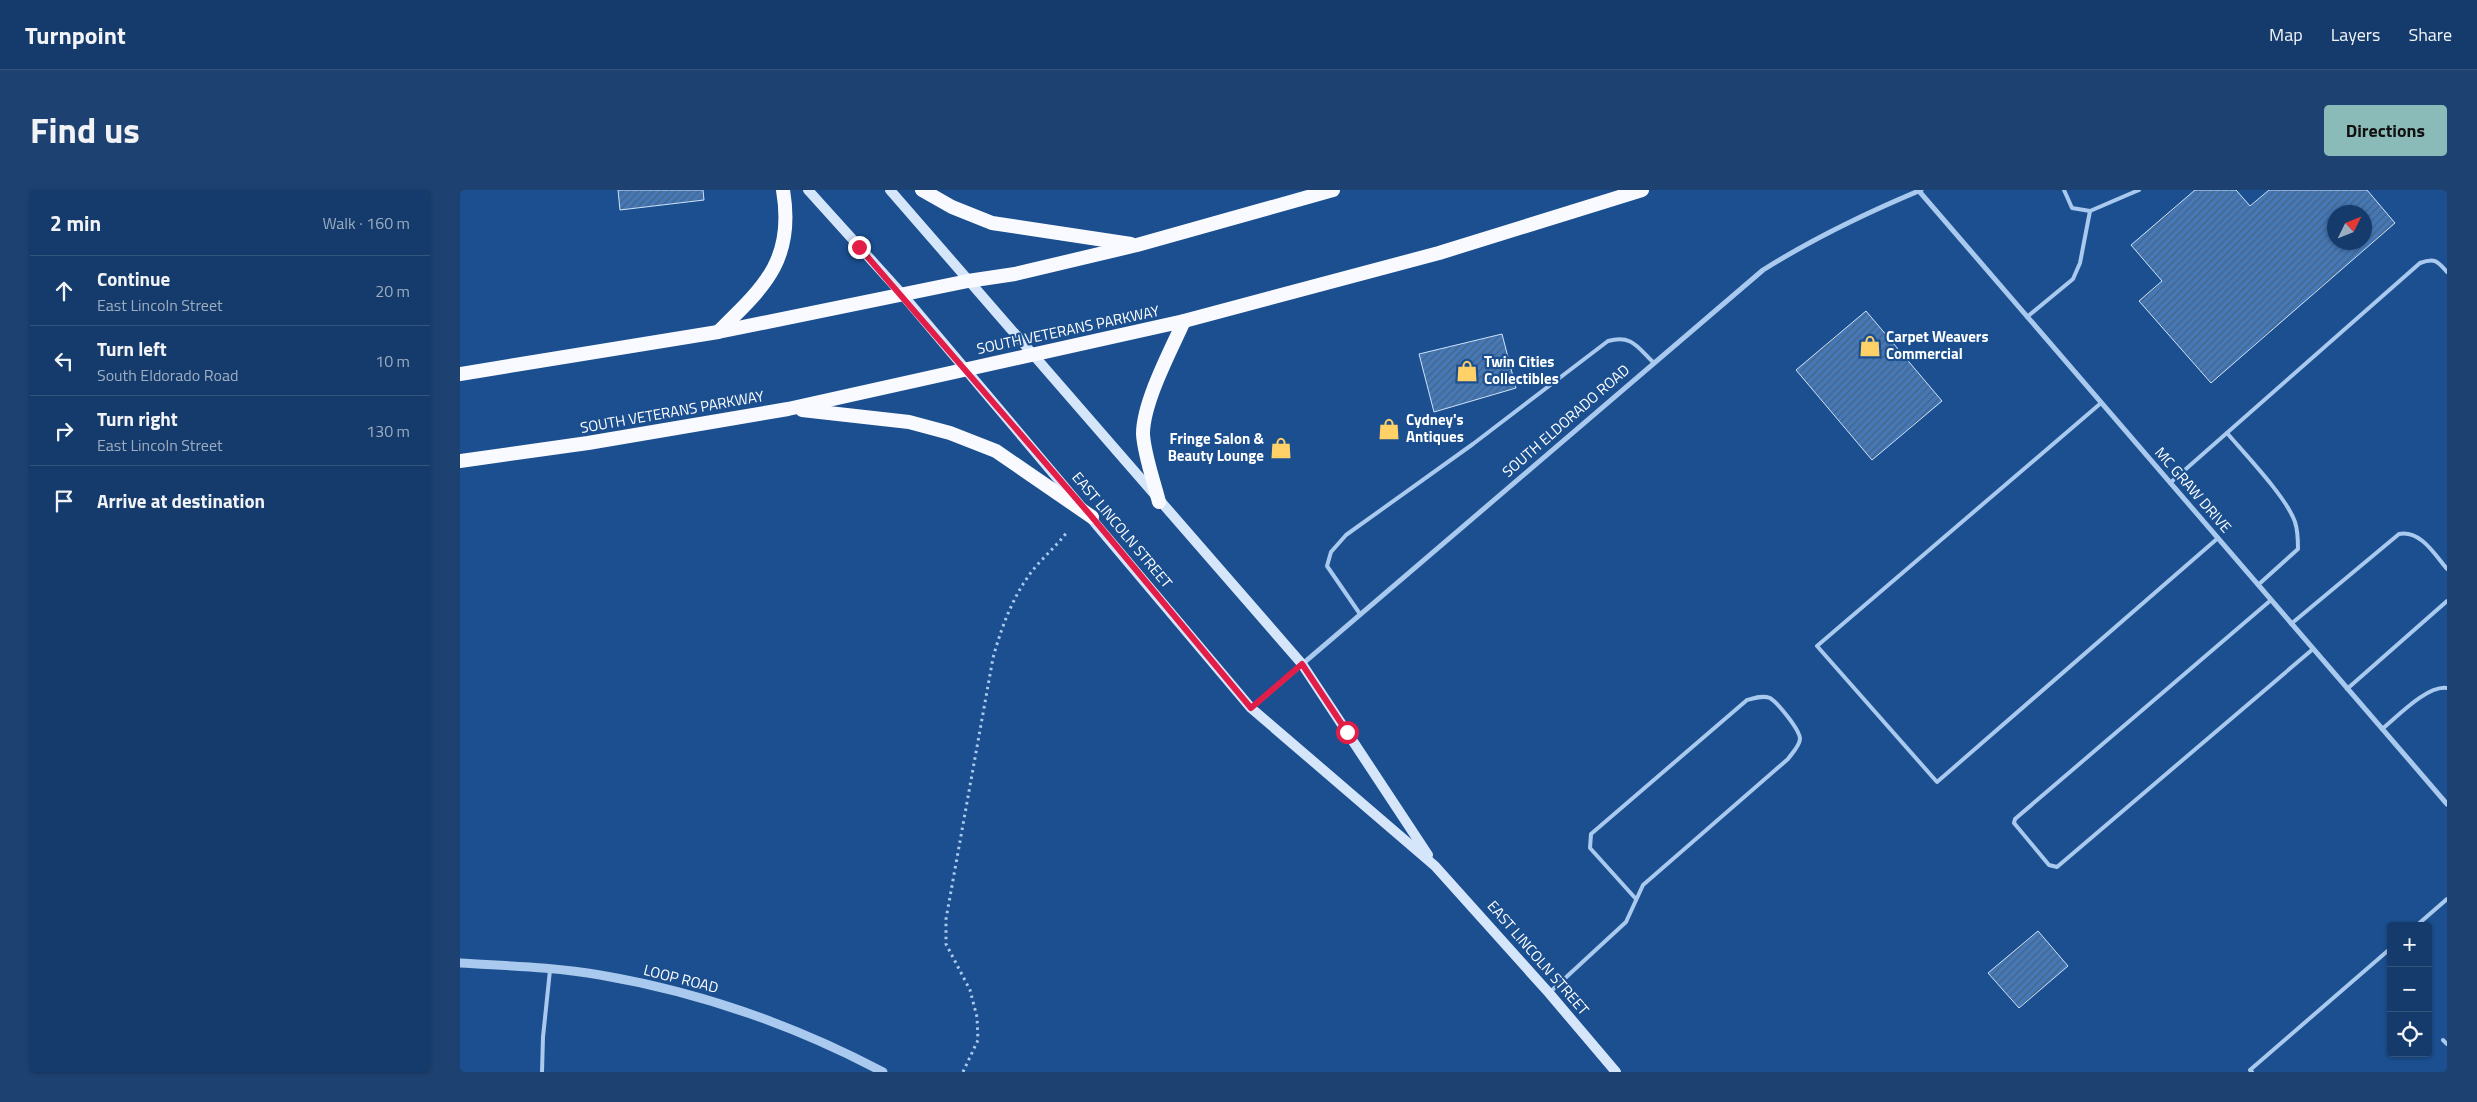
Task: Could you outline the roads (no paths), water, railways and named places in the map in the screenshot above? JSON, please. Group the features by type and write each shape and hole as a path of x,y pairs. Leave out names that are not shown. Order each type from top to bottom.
{"highway":[{"path":"718,332 762,286 780,256 786,206 783,190"},
{"path":"922,190 952,206 992,223 1137,245"},
{"path":"460,374 718,332 968,281 1015,274 1137,245 1333,190"},
{"name":"SOUTH VETERANS PARKWAY","path":"460,462 588,443 788,409 1184,321 1439,253 1642,190"},
{"path":"1159,502 1143,435 1144,419 1161,372 1184,321"},
{"path":"788,409 908,422 950,433 996,451 1092,517"}],"main road":[{"name":"EAST LINCOLN STREET","path":"808,190 902,294 1092,517 1251,708 1435,866 1549,993 1616,1072"},
{"name":"EAST LINCOLN STREET","path":"890,190 1159,502 1302,664 1435,866"}],"street":[{"name":"MC GRAW DRIVE","path":"1920,190 2447,804"},
{"name":"SOUTH ELDORADO ROAD","path":"1251,708 1763,270 1806,242 1920,190"},
{"name":"LOOP ROAD","path":"460,963 550,969 600,975 670,990 731,1006 811,1037 883,1072"}],"lane":[{"path":"2064,190 2072,208 2090,211 2139,190"},
{"path":"2027,316 2073,279 2080,263 2090,211"},
{"path":"2170,483 2420,263 2431,259 2437,260 2447,272"},
{"path":"1360,614 1327,566 1331,552 1346,535 1474,444 1608,341 1620,338 1630,340 1654,363"},
{"path":"2101,403 1817,646 1937,782 2218,538"},
{"path":"2228,433 2285,504 2294,520 2298,535 2298,548 2258,585"},
{"path":"2291,624 2400,534 2407,532 2420,538 2447,569"},
{"path":"2271,600 2017,816 2014,823 2049,865 2057,867 2313,649"},
{"path":"2347,689 2447,601"},
{"path":"2382,730 2428,692 2441,687 2447,688"},
{"path":"1549,993 1626,922 1643,885 1788,759 1798,746 1800,737 1794,724 1771,698 1759,697 1747,700 1598,826 1591,834 1590,848 1636,899"},
{"path":"2421,922 2447,899"},
{"path":"2252,1072 2250,1070 2387,951"},
{"path":"542,1072 543,1037 550,969"}],"place":[{"name":"Carpet Weavers Commercial","path":"1870,346"},
{"name":"Twin Cities Collectibles","path":"1467,371"},
{"name":"Cydney's Antiques","path":"1389,429"},
{"name":"Fringe Salon & Beauty Lounge","path":"1281,448"}]}
